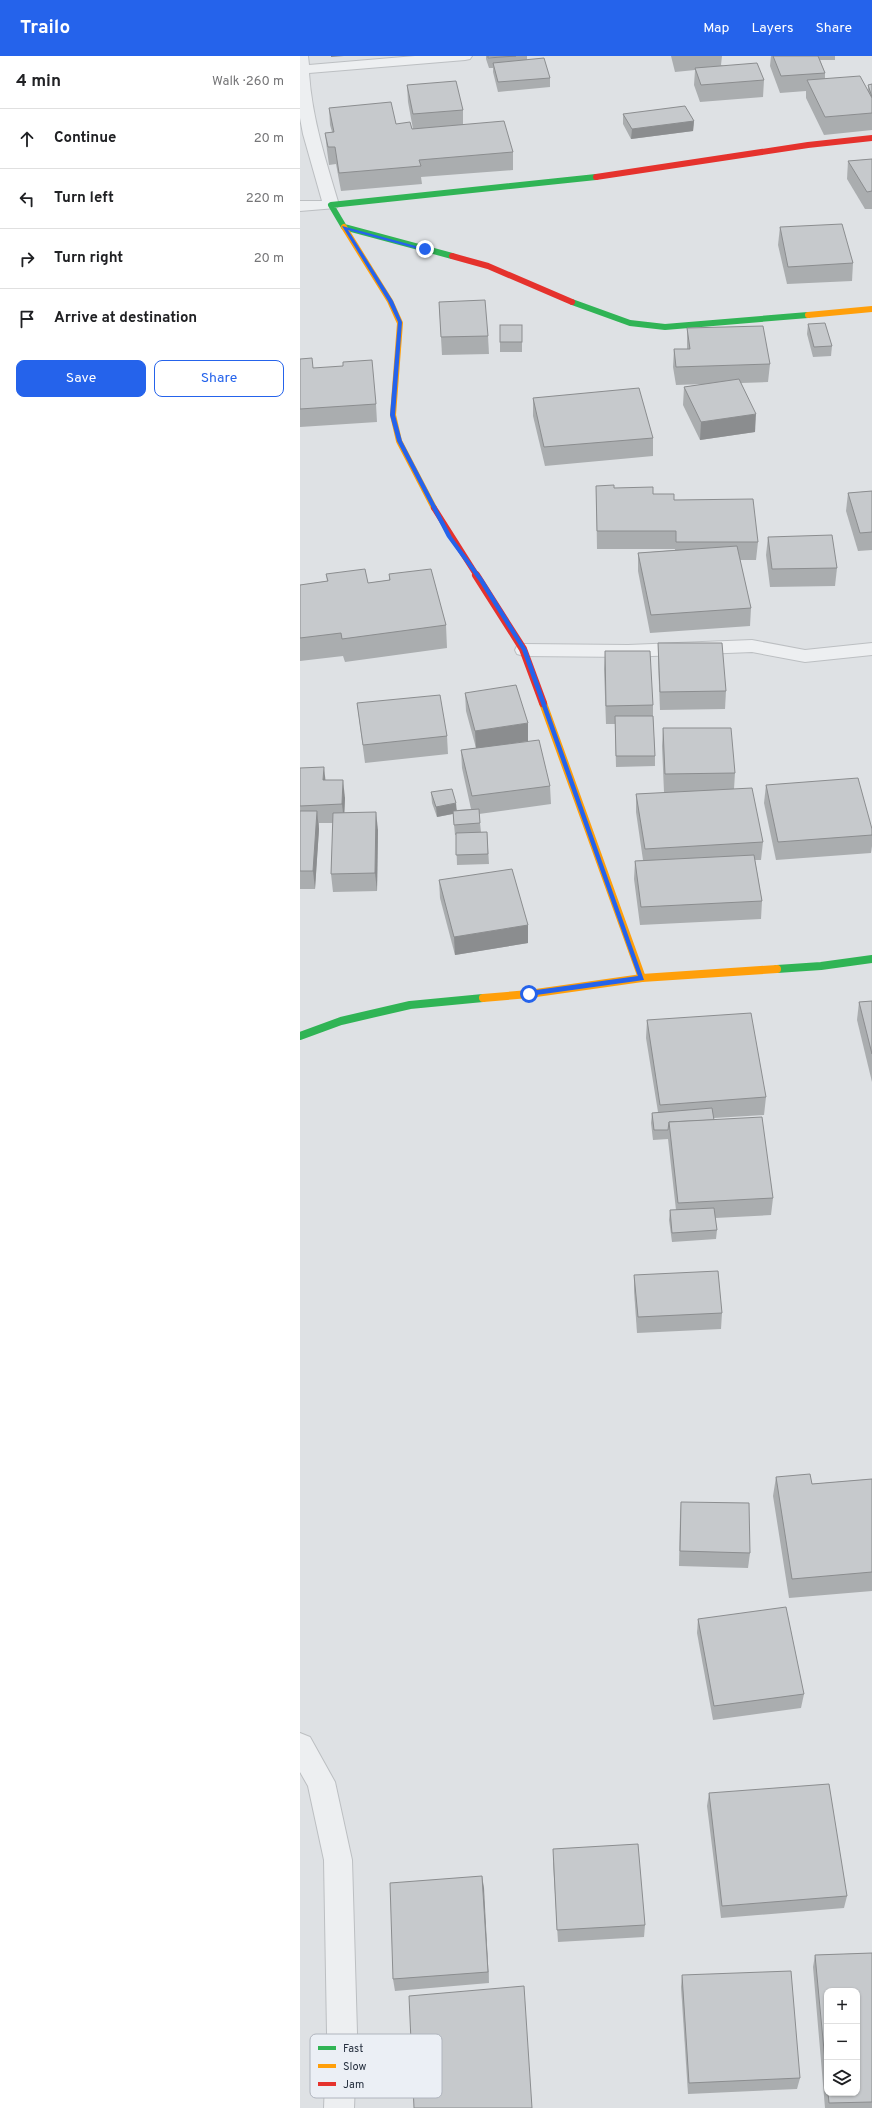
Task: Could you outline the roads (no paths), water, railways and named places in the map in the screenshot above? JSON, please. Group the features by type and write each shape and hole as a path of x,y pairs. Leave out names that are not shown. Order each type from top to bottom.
{"street":[{"path":"465,56 301,65 303,94 310,134 331,206 390,301 400,322 393,415 399,441 449,537 481,580 524,650 642,978"},
{"path":"300,206 331,206 448,195 618,174 808,144 872,138"},
{"path":"344,227 488,266 580,305 630,324 665,327 872,309"},
{"path":"524,650 628,651 694,647 752,646 805,656 872,649"},
{"path":"300,1036 341,1022 410,1005 529,994 642,978 822,966 872,959"},
{"path":"300,1746 321,1782 338,1860 342,2034"},
{"path":"340,2098 340,2108"}]}
